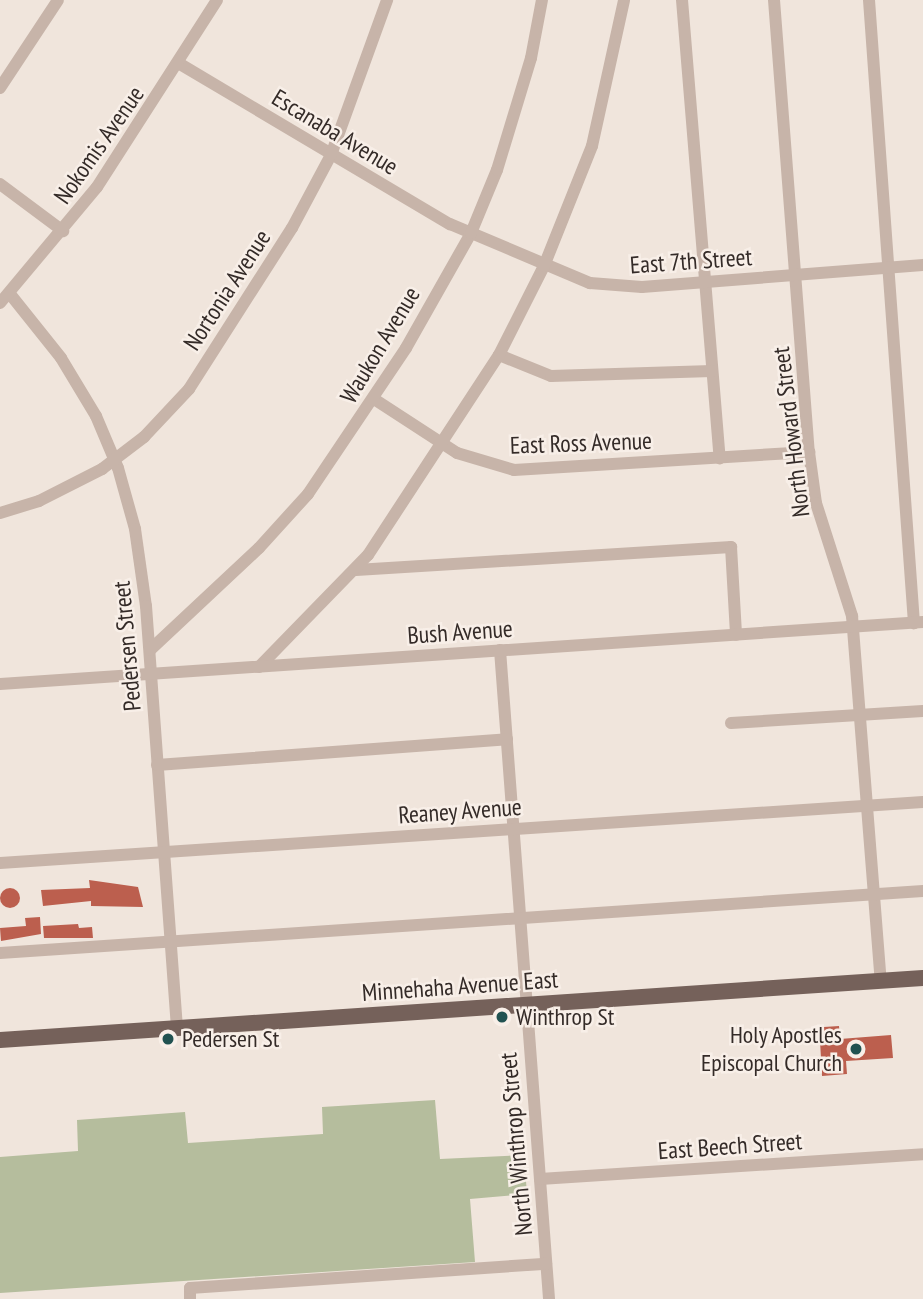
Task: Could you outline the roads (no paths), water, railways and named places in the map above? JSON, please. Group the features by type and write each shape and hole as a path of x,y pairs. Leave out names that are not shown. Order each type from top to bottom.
{"main road":[{"name":"Minnehaha Avenue East","path":"0,1040 923,978"}],"street":[{"path":"0,88 58,0"},
{"name":"Nokomis Avenue","path":"5,299 97,187 180,64 217,0"},
{"name":"Nortonia Avenue","path":"0,513 69,488 115,460 188,389 292,228 331,155 387,0"},
{"name":"Waukon Avenue","path":"150,650 286,520 337,456 374,399 471,233 515,114 542,0"},
{"path":"259,667 355,570 443,444 499,355 544,266 592,146 624,0"},
{"path":"682,0 720,458"},
{"name":"North Howard Street","path":"774,0 809,452 816,503 853,627 872,895 881,981"},
{"path":"869,0 887,269 918,623"},
{"name":"Escanaba Avenue","path":"180,64 331,155 471,233"},
{"path":"0,184 63,231"},
{"name":"East 7th Street","path":"471,233 590,284 614,287 923,265"},
{"name":"Pedersen Street","path":"5,299 78,383 115,460 135,529 150,650 177,1028"},
{"path":"499,355 551,376 712,371"},
{"name":"East Ross Avenue","path":"374,399 472,460 514,470 809,452"},
{"path":"355,570 731,547 736,635"},
{"name":"Bush Avenue","path":"0,684 918,623"},
{"name":"North Winthrop Street","path":"500,650 549,1299"},
{"path":"731,723 923,711"},
{"path":"157,765 507,739"},
{"name":"Reaney Avenue","path":"0,863 923,802"},
{"path":"0,954 923,891"},
{"name":"East Beech Street","path":"540,1179 923,1154"},
{"path":"190,1299 190,1289 546,1264"}],"place":[{"name":"Winthrop St","path":"502,1017"},
{"name":"Pedersen St","path":"168,1039"},
{"name":"Holy Apostles Episcopal Church","path":"856,1049"}]}
